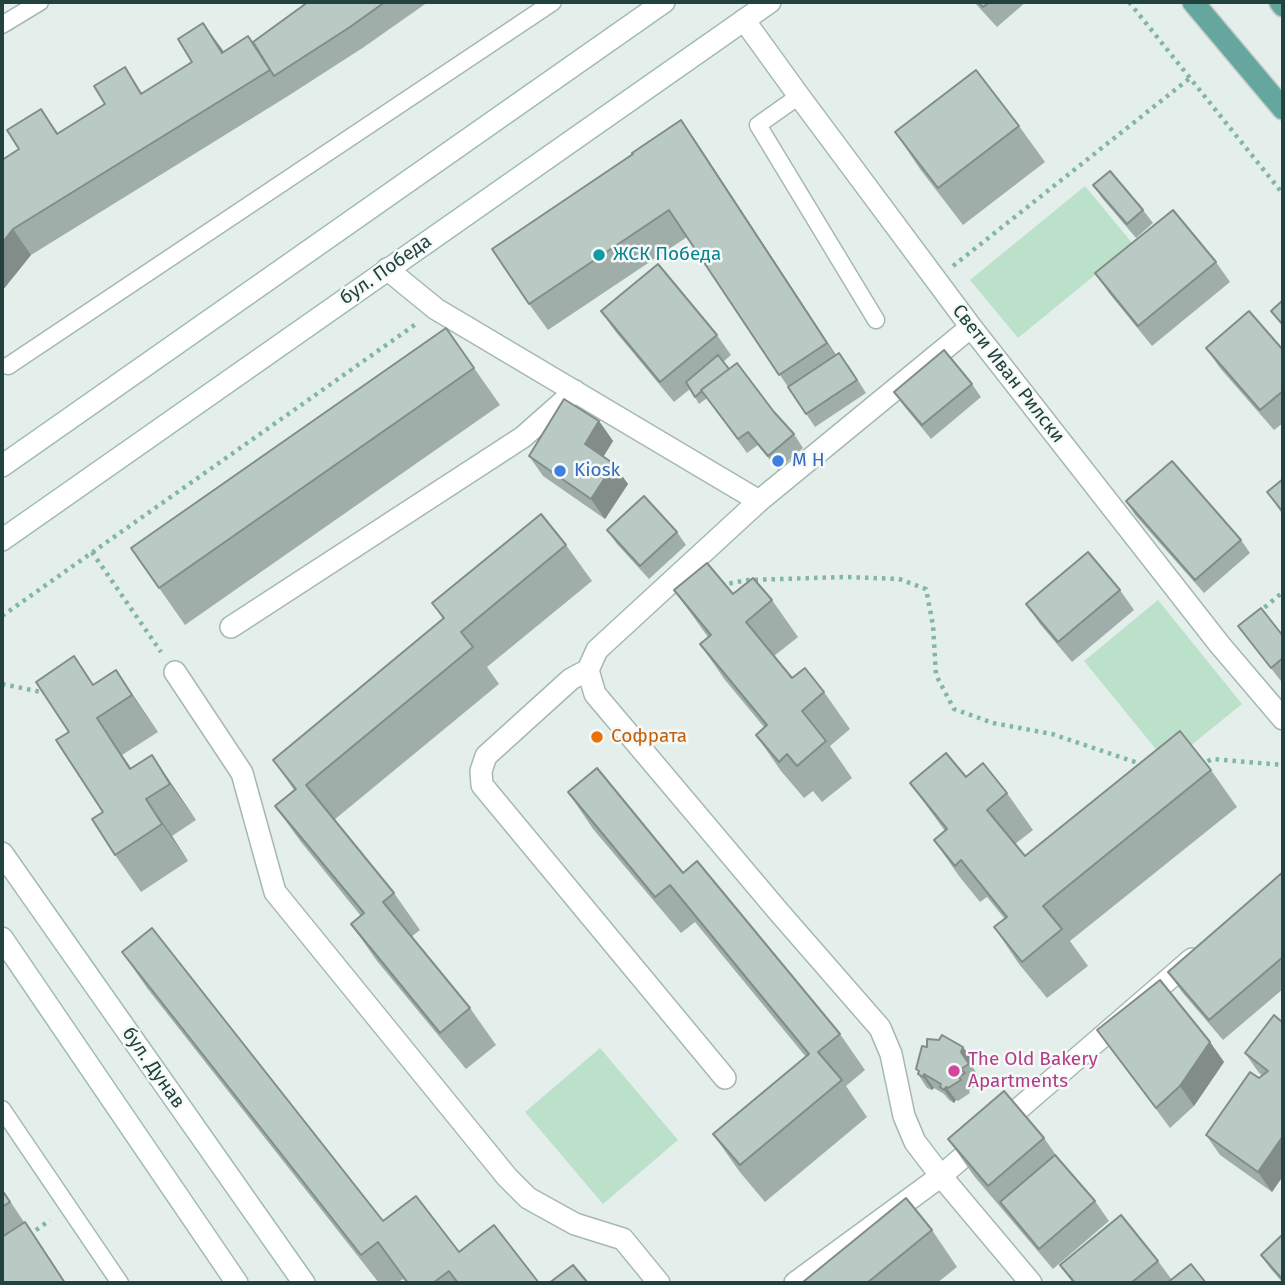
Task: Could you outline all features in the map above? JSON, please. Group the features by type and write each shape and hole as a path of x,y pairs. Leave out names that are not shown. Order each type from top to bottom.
{"main road":[{"path":"1193,2 1283,109"},
{"path":"1280,2 1283,6"}],"street":[{"path":"2,466 664,2"},
{"name":"бул. Победа","path":"2,540 770,2"},
{"name":"Свети Иван Рилски","path":"744,20 971,327 1220,645 1283,719"},
{"path":"387,269 436,309 759,501"},
{"path":"725,1078 482,785 481,771 486,756 571,679 588,670 597,650 759,501 971,327"},
{"path":"231,627 523,437 575,391"},
{"path":"588,670 595,694 880,1028 891,1054 904,1116 915,1142 1019,1279"},
{"path":"175,672 242,773 275,892 507,1177 528,1198 575,1224 622,1239 659,1283"},
{"name":"бул. Дунав","path":"2,853 304,1283"},
{"path":"2,937 236,1283"},
{"path":"795,1283 941,1176 1211,943"}],"lane":[{"path":"2,25 40,2"},
{"path":"8,366 554,2"},
{"path":"799,96 758,125 876,320"},
{"path":"2,1109 120,1283"}],"path":[{"path":"1129,2 1283,194"},
{"path":"936,279 1190,78"},
{"path":"2,616 436,309"},
{"path":"92,552 175,672"},
{"path":"708,587 748,580 845,578 899,579 926,589 933,625 936,675 954,709 993,723 1052,734 1152,768"},
{"path":"1251,619 1283,592"},
{"path":"2,684 51,694"},
{"path":"1189,771 1212,759 1283,765"},
{"path":"24,1238 68,1207"}],"green space":[{"path":"1085,186 1133,244 1018,338 970,280"},
{"path":"1158,600 1242,704 1168,764 1084,661"},
{"path":"600,1048 678,1140 603,1204 525,1112"}],"building":[{"path":"308,2 385,2 274,76 253,42"},
{"path":"203,23 222,53 248,36 270,70 13,229 2,243 2,160 19,149 7,130 41,109 57,134 105,104 94,86 125,67 141,94 192,62 178,39"},
{"path":"976,70 1019,126 938,188 895,132"},
{"name":"ЖСК Победа","path":"681,120 827,343 779,375 669,210 529,304 492,249"},
{"path":"1110,171 1143,210 1127,224 1093,185"},
{"path":"1173,210 1216,262 1138,326 1095,273"},
{"path":"658,264 717,335 660,382 601,311"},
{"path":"1283,300 1283,325 1271,311"},
{"path":"1249,311 1283,350 1283,391 1260,410 1206,348"},
{"path":"446,328 474,368 159,588 131,548"},
{"path":"944,350 972,384 922,425 894,392"},
{"path":"839,353 857,380 806,414 788,387"},
{"path":"718,355 729,369 695,397 686,382"},
{"path":"737,363 794,434 768,456 748,432 738,439 701,390"},
{"path":"564,399 599,421 585,444 614,464 591,499 529,456"},
{"path":"1172,461 1241,540 1195,580 1126,501"},
{"path":"1283,479 1283,512 1267,492"},
{"path":"644,496 677,532 640,566 607,530"},
{"path":"541,514 566,545 461,632 473,647 306,785 394,893 383,902 470,1008 440,1033 351,924 364,913 275,806 296,789 273,760 444,618 432,603"},
{"path":"1088,552 1120,590 1058,642 1026,604"},
{"path":"707,563 733,594 753,578 772,600 746,622 792,678 805,668 824,692 802,711 826,741 797,766 787,754 779,762 756,735 767,725 700,644 711,635 674,590"},
{"path":"1261,608 1283,636 1283,658 1271,668 1238,626"},
{"path":"74,656 93,685 116,670 132,695 97,718 130,769 152,755 170,784 146,799 162,824 115,855 92,819 103,812 56,740 69,732 36,682"},
{"path":"1180,731 1211,770 1043,906 1062,929 1022,962 994,927 1007,917 961,860 955,866 934,840 947,829 910,783 946,753 966,777 983,763 1007,793 987,810 1025,856"},
{"path":"597,768 683,873 697,861 840,1034 818,1052 842,1080 740,1165 713,1134 809,1054 670,885 655,897 568,792"},
{"path":"1283,872 1283,957 1209,1020 1168,972"},
{"path":"152,928 383,1221 416,1196 459,1252 494,1225 539,1283 458,1283 449,1271 433,1283 408,1283 378,1242 361,1255 122,952"},
{"path":"1160,980 1210,1042 1180,1086 1156,1108 1097,1030"},
{"path":"1274,1015 1283,1023 1283,1136 1258,1172 1206,1135 1250,1072 1259,1078 1268,1071 1245,1053"},
{"path":"942,1035 963,1047 961,1052 969,1064 961,1069 965,1073 959,1077 961,1080 944,1090 940,1087 941,1084 924,1074 923,1077 918,1074 916,1069 922,1046 927,1047 927,1039 939,1040"},
{"path":"1004,1091 1044,1138 988,1186 948,1139"},
{"path":"1055,1155 1095,1201 1039,1249 1000,1202"},
{"path":"2,1190 10,1202 2,1207"},
{"path":"906,1198 932,1230 867,1283 803,1282"},
{"path":"1121,1215 1158,1261 1131,1283 1075,1283 1060,1265"},
{"path":"25,1222 65,1283 2,1283 2,1237"},
{"path":"1281,1236 1283,1238 1283,1280 1261,1255"},
{"path":"1191,1264 1206,1283 1167,1283"},
{"path":"573,1265 588,1283 549,1283"}],"place":[{"name":"ЖСК Победа","path":"599,255"},
{"name":"М Н","path":"778,461"},
{"name":"Kiosk","path":"560,471"},
{"name":"Софрата","path":"597,737"},
{"name":"The Old Bakery Apartments","path":"954,1071"}]}
